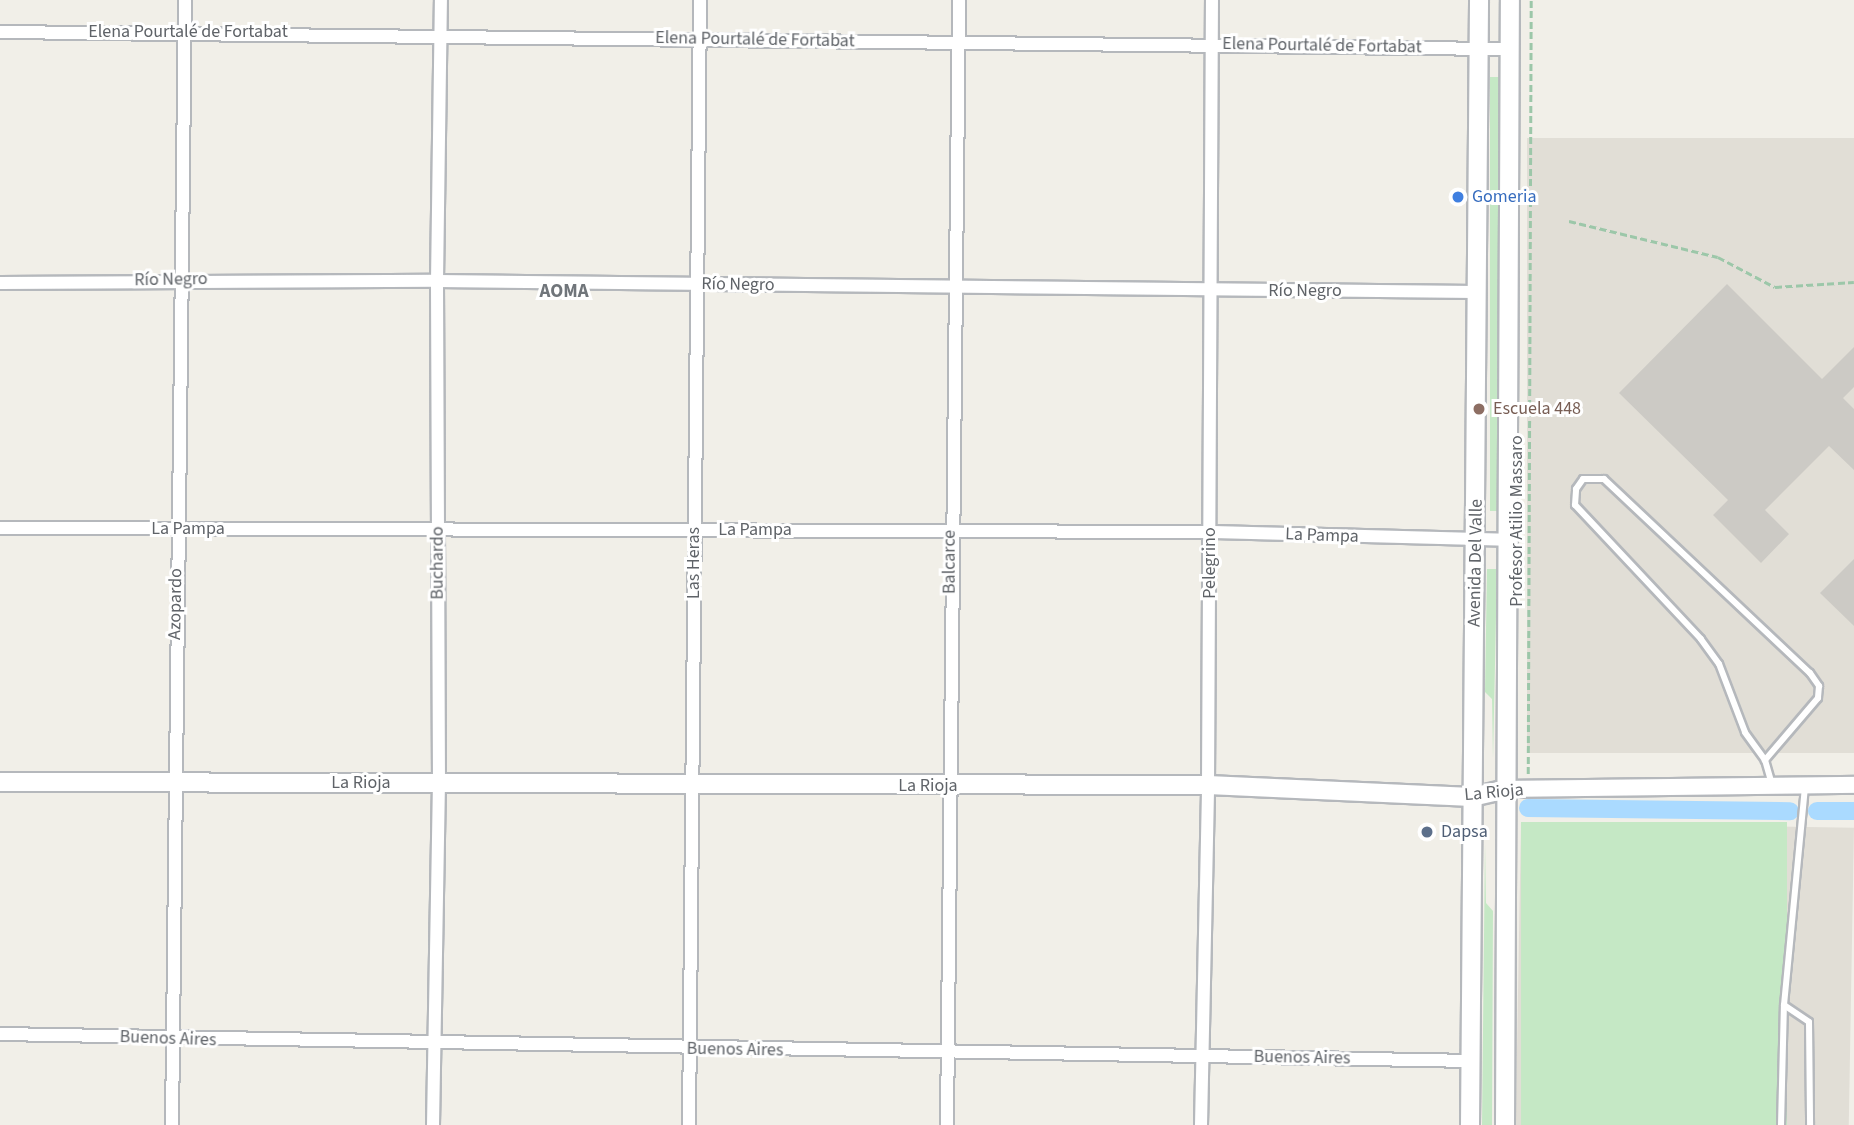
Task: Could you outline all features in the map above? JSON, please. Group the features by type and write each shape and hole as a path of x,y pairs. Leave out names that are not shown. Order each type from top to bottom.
{"main road":[{"name":"Avenida Del Valle","path":"1470,1125 1477,540 1479,0"},
{"name":"Avenida Del Valle","path":"1505,1125 1510,540 1510,0"},
{"name":"La Rioja","path":"0,782 1208,785 1472,797 1508,789"}],"street":[{"name":"Azopardo","path":"172,1125 178,280 185,0"},
{"name":"Buchardo","path":"433,1125 439,783 437,281 441,0"},
{"name":"Las Heras","path":"689,1125 700,0"},
{"name":"Balcarce","path":"947,1125 951,531 959,0"},
{"name":"Pelegrino","path":"1201,1125 1208,785 1212,0"},
{"name":"Elena Pourtalé de Fortabat","path":"0,32 1510,48"},
{"name":"Río Negro","path":"0,283 178,280 437,281 954,289 1476,292"},
{"name":"La Pampa","path":"0,528 1210,532 1510,540"},
{"name":"La Rioja","path":"1508,789 1854,785"},
{"name":"Buenos Aires","path":"0,1034 435,1045 1469,1061"}],"lane":[{"path":"1765,760 1818,698 1814,679 1604,479 1583,479 1576,489 1575,505 1701,639 1718,664 1740,722 1765,760 1772,785"},
{"path":"1781,1125 1784,1005 1805,785"},
{"path":"1784,1005 1808,1022 1810,1125"}],"path":[{"name":"Profesor Atilio Massaro","path":"1528,789 1531,0"},
{"path":"1569,221 1718,257 1775,287 1854,282"}],"shaded area":[{"path":"1527,138 1854,138 1854,753 1527,753"},
{"path":"1521,822 1854,828 1849,1125 1516,1125"}],"green space":[{"path":"1490,77 1499,77 1499,511 1490,511"},
{"path":"1487,569 1497,569 1493,759 1492,699 1485,692"},
{"path":"1521,822 1787,822 1787,1125 1521,1125"},
{"path":"1485,843 1486,903 1493,911 1492,1125 1482,1125"}],"building":[{"path":"1727,284 1822,379 1854,347 1854,387 1843,398 1854,409 1854,470 1829,446 1765,510 1789,534 1761,563 1713,515 1728,500 1619,393"},
{"path":"1854,559 1854,626 1820,593"}],"waterway":[{"path":"1528,808 1790,811"},
{"path":"1817,811 1854,811"}],"place":[{"name":"Gomeria","path":"1458,197"},
{"name":"Escuela 448","path":"1479,409"},
{"name":"Dapsa","path":"1427,832"}],"district":[{"name":"AOMA","path":"564,292"}]}
